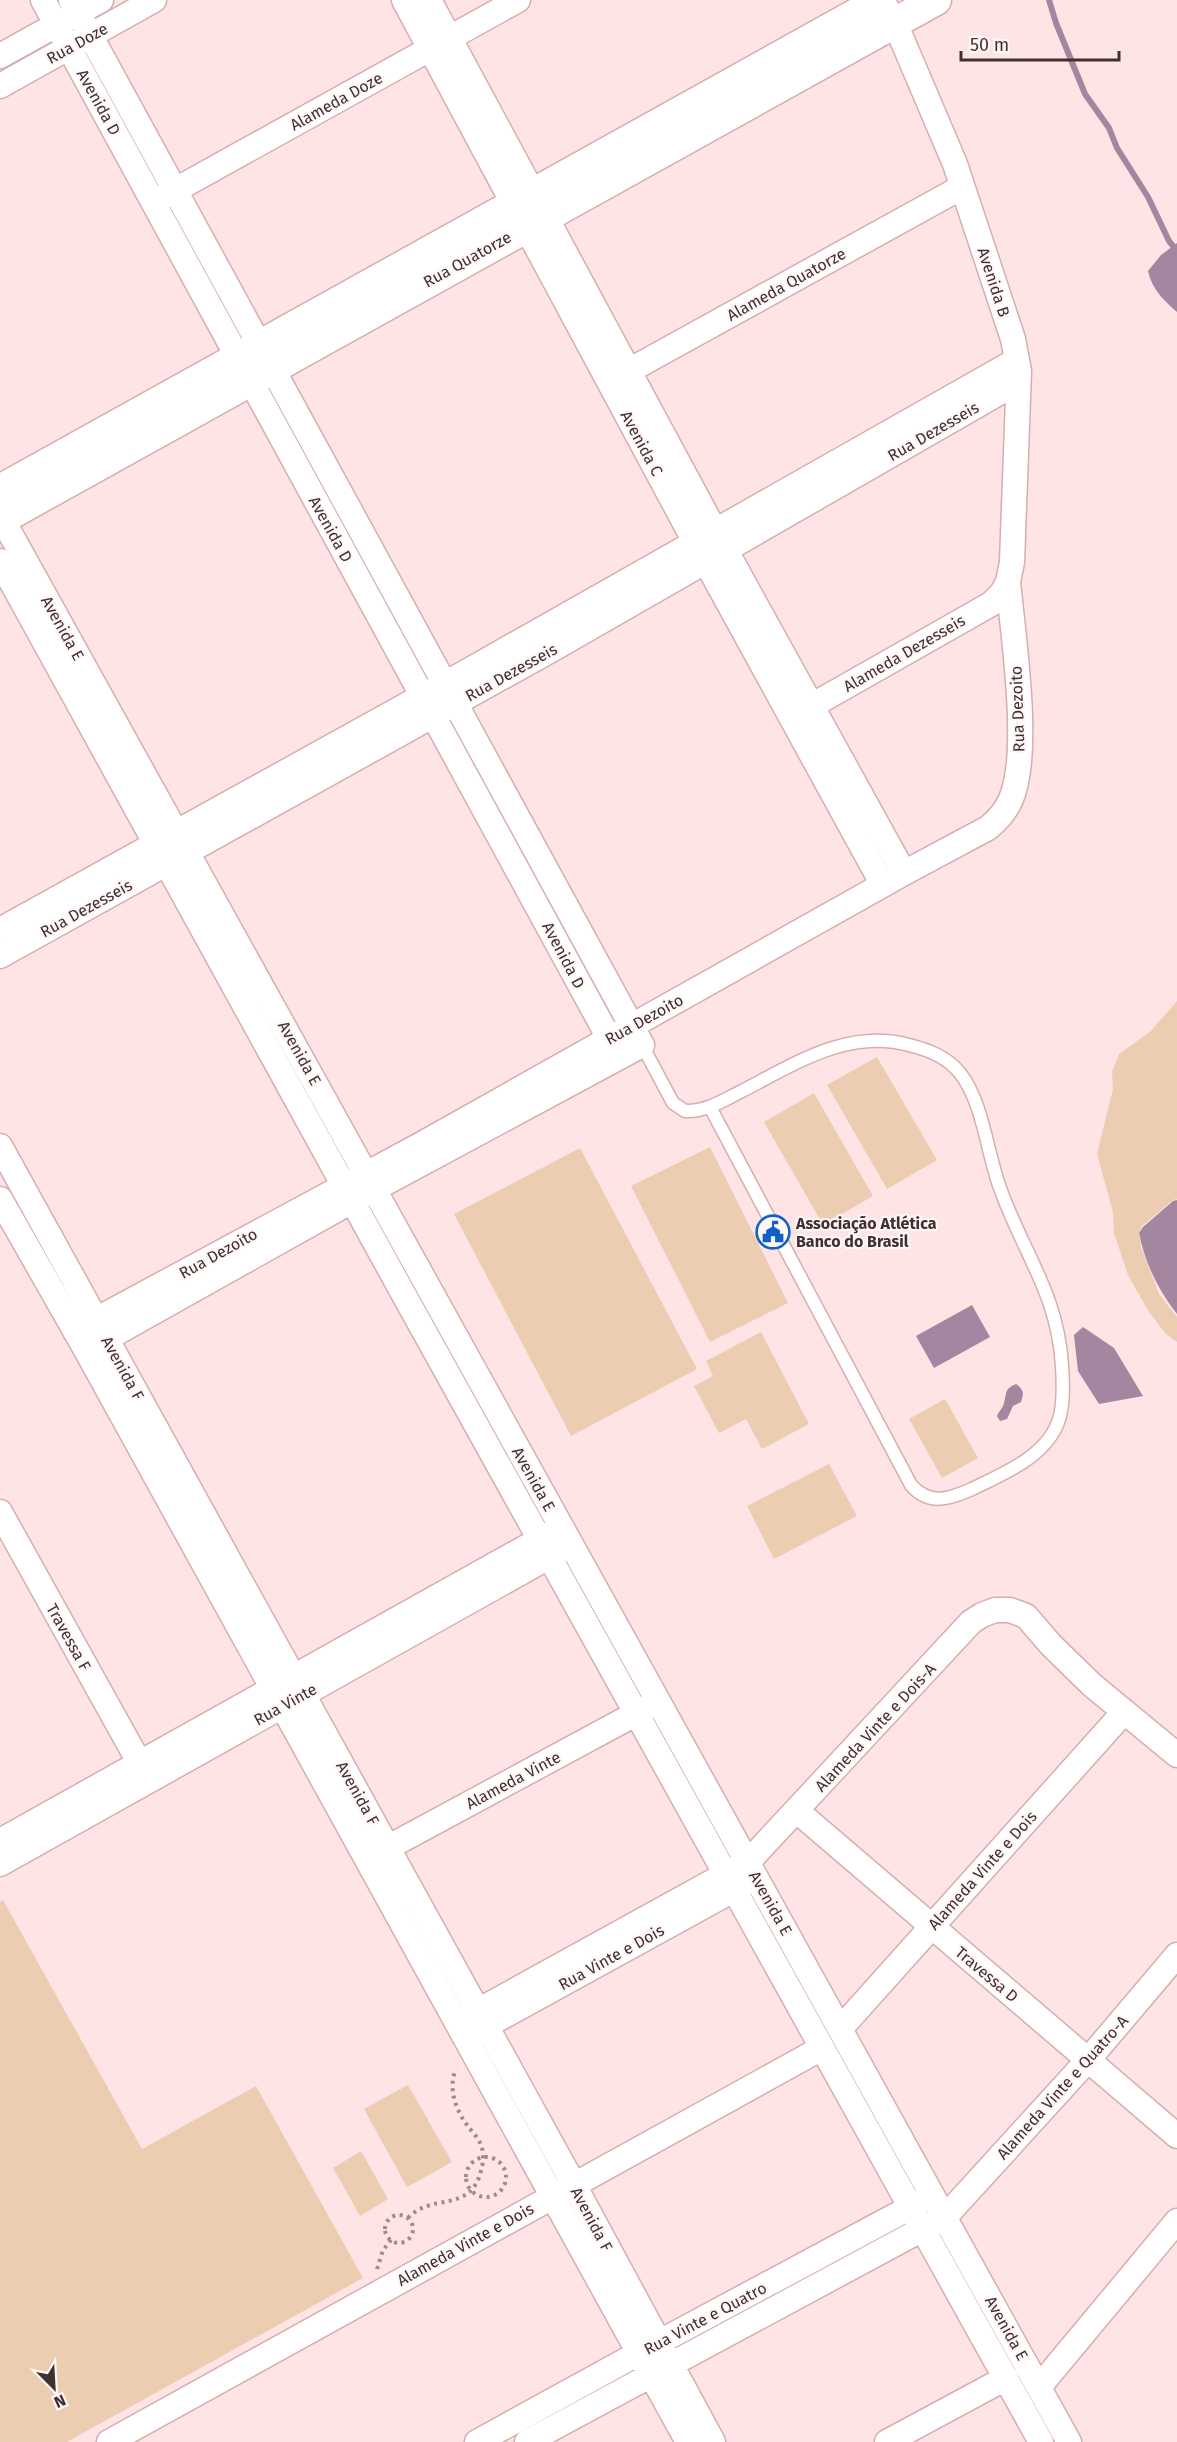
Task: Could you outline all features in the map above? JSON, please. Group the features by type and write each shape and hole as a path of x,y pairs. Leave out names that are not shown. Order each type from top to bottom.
{"street":[{"name":"Avenida D","path":"43,0 154,202 254,363 439,700 642,1046"},
{"name":"Rua Doze","path":"0,56 57,25 74,6 100,0"},
{"name":"Rua Doze","path":"0,86 154,0"},
{"name":"Avenida C","path":"404,0 441,43"},
{"name":"Avenida C","path":"429,0 441,43 710,546 894,879"},
{"name":"Alameda Doze","path":"154,202 518,0"},
{"name":"Rua Quatorze","path":"1,511 254,363 886,8 936,0"},
{"name":"Avenida D","path":"74,6 175,190 254,363"},
{"name":"Avenida B","path":"886,8 962,187 1013,339 1017,371 1012,562 1008,582"},
{"name":"Alameda Quatorze","path":"619,377 962,187"},
{"name":"Rua Dezesseis","path":"0,930 172,847 439,700 1017,371"},
{"name":"Avenida E","path":"1,511 348,1193 404,1294 555,1542 658,1702 1069,2442"},
{"name":"Avenida E","path":"0,561 371,1181 555,1542 637,1713 1041,2442"},
{"name":"Alameda Dezesseis","path":"803,711 991,604 1002,593 1008,582"},
{"name":"Rua Dezoito","path":"80,1340 371,1181 420,1145 614,1048 642,1046 894,879 988,828 999,818 1011,800 1019,760 1008,582"},
{"name":"Avenida D","path":"439,700 614,1048"},
{"name":"Rua Dezesseis","path":"0,956 172,847"},
{"name":"Avenida F","path":"0,1146 168,1449 287,1690"},
{"name":"Avenida F","path":"0,1199 80,1340 287,1690 649,2347 660,2369 688,2442"},
{"name":"Travessa F","path":"0,1512 139,1762"},
{"name":"Rua Vinte","path":"0,1864 287,1690 555,1542"},
{"name":"Alameda Vinte e Dois-A","path":"752,1870 797,1811 971,1622 988,1612 1010,1610 1026,1616 1078,1673 1124,1712"},
{"name":"Rua Vinte","path":"3,1832 287,1690"},
{"name":"Alameda Vinte","path":"377,1853 658,1702"},
{"path":"1124,1712 1177,1755"},
{"name":"Alameda Vinte e Dois","path":"841,2028 1124,1712"},
{"name":"Travessa D","path":"797,1811 1177,2136"},
{"name":"Rua Vinte e Dois","path":"472,2029 752,1870"},
{"name":"Alameda Vinte e Quatro-A","path":"945,2217 1088,2060 1177,1955"},
{"name":"Alameda Vinte e Dois","path":"109,2442 141,2434 563,2190 822,2048"},
{"name":"Rua Vinte e Quatro","path":"477,2442 933,2195"},
{"name":"Rua Vinte e Quatro","path":"527,2442 945,2217"},
{"path":"1039,2387 1177,2221"},
{"name":"Avenida F","path":"660,2369 713,2442"},
{"path":"887,2442 1006,2378"}],"lane":[{"path":"642,1046 678,1108 688,1112 710,1107 831,1047 868,1040 909,1045 938,1054 955,1068 976,1104 1000,1191 1043,1284 1055,1316 1063,1386 1060,1416 1053,1434 1041,1449 1018,1465 952,1496 938,1500 918,1494 911,1485 710,1107"},
{"path":"614,1048 645,1060 642,1046"}],"path":[{"path":"408,2218 426,2205 453,2201 471,2190 480,2174 483,2157 480,2143 456,2106 453,2087 455,2070 472,2029"},
{"path":"483,2157 493,2158 502,2164 506,2174 505,2184 498,2193 490,2197 481,2196 471,2190 467,2182 468,2169 472,2162 483,2157"},
{"path":"398,2214 408,2218 413,2226 410,2238 400,2243 390,2240 385,2230 388,2220 398,2214"}],"shaded area":[{"path":"1177,243 1177,312 1159,294 1148,271 1161,255"},
{"path":"1177,1001 1177,1199 1142,1226 1139,1233 1141,1247 1159,1294 1177,1317 1177,1342 1165,1333 1149,1312 1128,1275 1114,1233 1113,1212 1097,1154 1113,1089 1112,1072 1119,1054 1151,1031"},
{"path":"877,1057 937,1160 887,1189 827,1085"},
{"path":"814,1093 873,1196 823,1225 764,1122"},
{"path":"710,1147 788,1303 710,1342 631,1186"},
{"path":"580,1148 697,1369 571,1436 454,1214"},
{"path":"1177,1200 1177,1314 1153,1276 1139,1233 1143,1227"},
{"path":"972,1305 990,1337 934,1368 916,1336"},
{"path":"1083,1327 1114,1348 1143,1396 1099,1404 1078,1371 1074,1335"},
{"path":"761,1332 809,1424 762,1449 746,1419 719,1433 694,1386 713,1376 706,1361"},
{"path":"1016,1384 1023,1392 1021,1402 1013,1406 1007,1419 1000,1421 997,1416 1007,1392"},
{"path":"945,1399 978,1458 942,1478 909,1419"},
{"path":"829,1464 857,1516 774,1559 747,1506"},
{"path":"3,1900 142,2149 256,2086 363,2278 67,2442 0,2442 0,1902"},
{"path":"408,2085 452,2162 407,2187 364,2109"},
{"path":"361,2151 388,2199 360,2216 333,2168"}],"waterway":[{"path":"1049,0 1085,94 1109,128 1117,148 1148,197 1169,241 1177,251"}],"place":[{"name":"Associação Atlética Banco do Brasil","path":"773,1232"}]}
